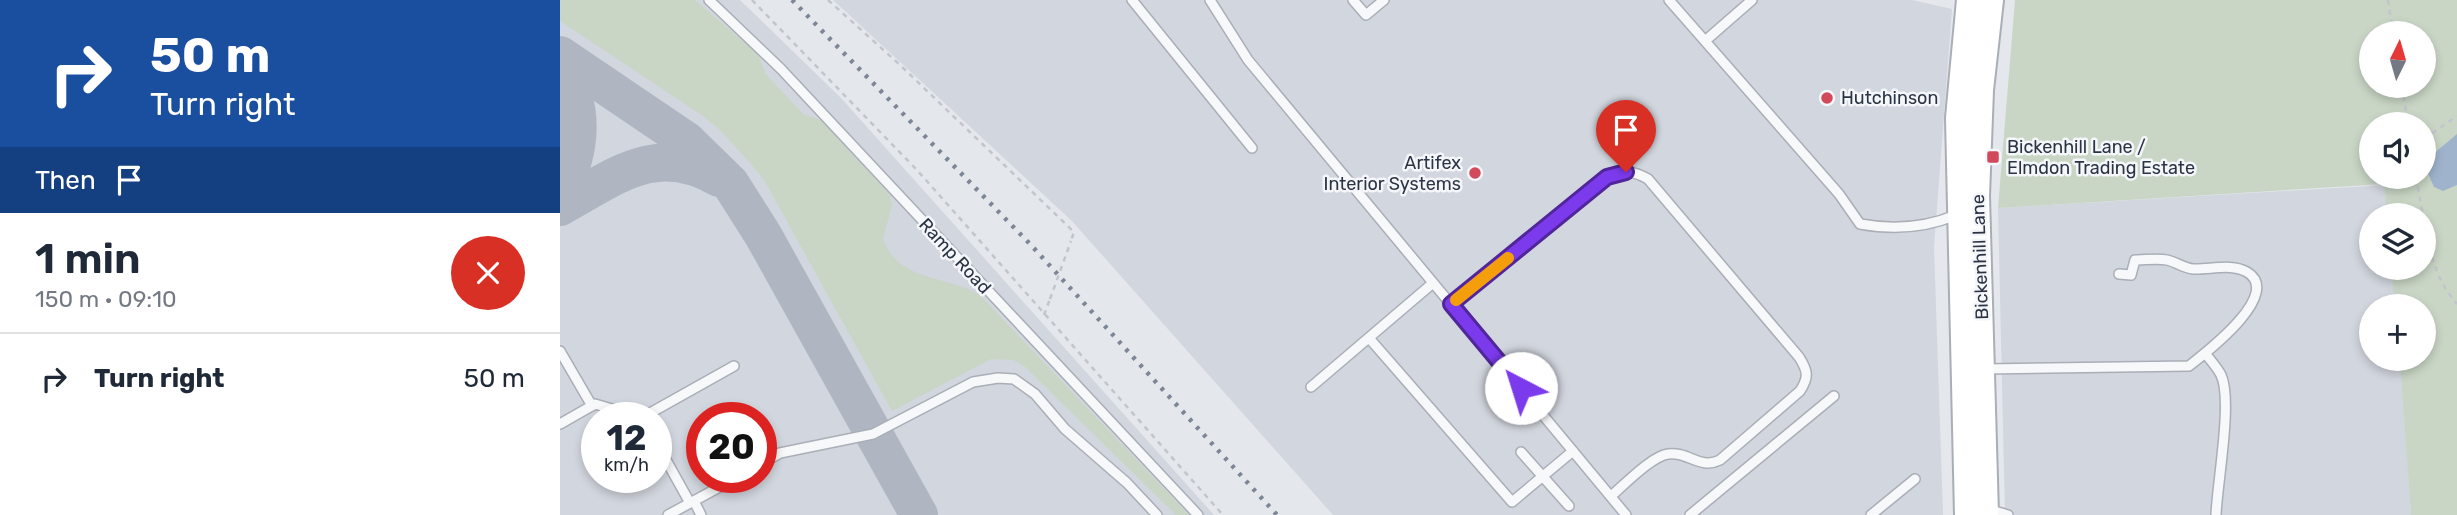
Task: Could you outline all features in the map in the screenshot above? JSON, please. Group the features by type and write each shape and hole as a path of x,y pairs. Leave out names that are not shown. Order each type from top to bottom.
{"main road":[{"name":"Bickenhill Lane","path":"1969,0 1958,118 1958,214 1987,513"},
{"name":"Bickenhill Lane","path":"1987,513 1978,196 1981,90 1991,0"}],"lane":[{"name":"Ramp Road","path":"709,0 781,69 1198,515"},
{"path":"1132,0 1252,148"},
{"path":"1224,0 1212,4 1248,60 1626,515"},
{"path":"1353,0 1366,15 1384,0"},
{"path":"1669,0 1839,194 1860,224 1881,228 1935,224 1958,214"},
{"path":"1705,41 1752,0"},
{"path":"1451,304 1607,177 1615,173 1636,173 1648,179 1799,357 1807,370 1807,380 1800,391 1720,460 1711,465 1668,454 1658,457 1611,496"},
{"path":"1984,369 2189,366 2239,323 2251,307 2256,290 2254,279 2247,272 2235,268 2190,269 2168,260 2135,260 2131,275 2119,274"},
{"path":"1311,387 1433,283"},
{"path":"1369,338 1512,502 1573,451"},
{"path":"560,351 589,402"},
{"path":"2205,353 2222,377 2225,440 2217,481 2216,515"},
{"path":"671,402 734,366"},
{"path":"777,455 873,434 973,382 998,378 1014,379 1035,394 1065,429 1127,483 1157,515"},
{"path":"1690,515 1834,396"},
{"path":"560,424 581,413"},
{"path":"1521,452 1569,506"},
{"path":"672,469 702,515"},
{"path":"1871,515 1915,480"},
{"path":"668,515 708,493"}],"path":[{"path":"752,0 917,170 1223,515"},
{"path":"828,0 900,64 1074,232 1044,315"},
{"path":"2388,0 2391,21"},
{"path":"2436,131 2457,116"},
{"path":"2436,274 2441,286 2457,304"}],"shaded area":[{"path":"560,0 740,0 841,98 1214,515 560,515"},
{"path":"833,0 1912,0 1952,9 1934,247 1943,515 1333,515 1072,221"},
{"path":"2359,187 2359,189 2386,189 2387,203 2359,203 2359,280 2394,280 2395,294 2359,294 2359,371 2402,371 2411,515 2005,515 1998,208"}],"green space":[{"path":"560,0 695,0 758,54 765,73 803,114 821,120 890,195 892,205 883,239 890,253 912,270 980,295 1189,515 1176,515 1024,366 1013,360 991,359 892,411 764,180 719,129 703,116 560,21"},
{"path":"2015,0 2457,0 2457,515 2411,515 2401,371 2436,371 2436,294 2394,294 2392,280 2436,280 2436,203 2386,203 2384,189 2436,189 2436,112 2359,112 2359,186 1998,208"}],"water":[{"path":"2457,134 2457,185 2443,191 2436,188 2436,152"}],"taxiway":[{"path":"560,55 687,141 730,183 763,235 919,515"},
{"path":"560,67 574,98 578,129 573,160 560,191"},
{"path":"560,207 618,175 636,167 656,163 696,167 719,178"}],"railway":[{"path":"792,0 1031,245 1277,515"}],"slow traffic":[{"path":"1456,300 1508,258"}],"place":[{"name":"Hutchinson","path":"1827,98"},
{"name":"Bickenhill Lane / Elmdon Trading Estate","path":"1993,157"},
{"name":"Artifex Interior Systems","path":"1475,173"}],"route":[{"path":"1521,388 1451,304 1607,177 1626,172"}]}
